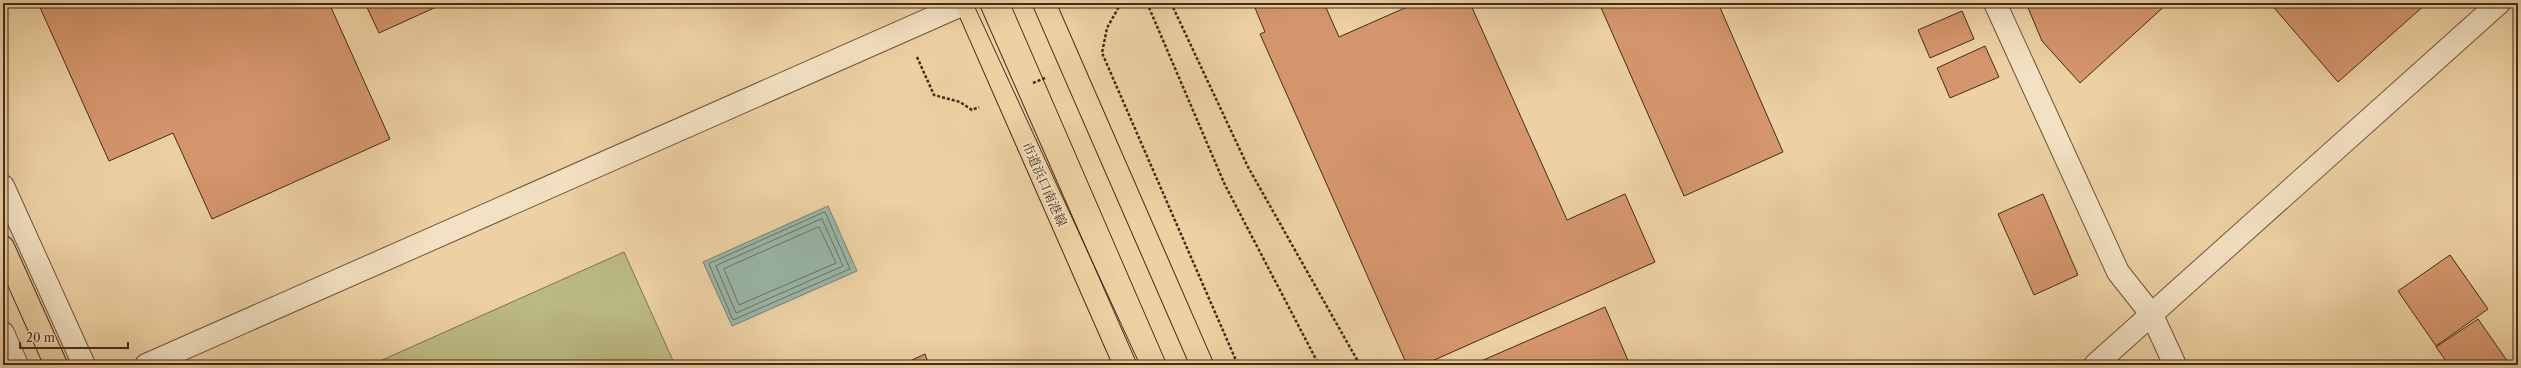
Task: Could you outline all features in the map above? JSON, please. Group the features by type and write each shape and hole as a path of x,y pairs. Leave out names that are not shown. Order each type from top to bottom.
{"main road":[{"name":"市道浜口南港線","path":"966,3 1125,365"},
{"path":"1044,3 1070,67 1202,365"},
{"path":"3,247 56,365"}],"street":[{"path":"146,365 966,3"},
{"path":"1995,3 2118,272 2152,316 2175,365"},
{"path":"2095,365 2152,316 2499,3"},
{"path":"3,186 84,365"},
{"path":"3,333 17,365"}],"path":[{"path":"1121,3 1107,28 1102,53 1238,365"},
{"path":"1147,3 1225,184 1319,365"},
{"path":"1171,3 1248,167 1360,365"},
{"path":"934,95 947,97 972,110 1102,53"}],"shaded area":[{"path":"624,252 675,365 371,365"}],"water":[{"path":"828,206 857,271 732,326 703,262"}],"building":[{"path":"38,3 329,3 390,139 212,219 173,133 109,161"},
{"path":"365,3 445,3 379,33"},
{"path":"1253,3 1324,3 1339,37 1416,3 1470,3 1567,220 1625,194 1655,262 1423,365 1407,365 1260,34 1265,32"},
{"path":"1599,3 1718,3 1783,152 1684,196"},
{"path":"2026,3 2168,3 2080,83 2042,41"},
{"path":"2270,3 2427,3 2338,82"},
{"path":"1962,11 1974,39 1930,58 1918,30"},
{"path":"1985,46 1999,77 1950,98 1937,68"},
{"path":"2043,194 2078,275 2034,295 1998,214"},
{"path":"2450,255 2488,309 2436,346 2398,291"},
{"path":"1605,307 1630,365 1472,365"},
{"path":"2478,319 2510,365 2449,365 2436,347"},
{"path":"925,354 929,365 901,365"}],"tram line":[{"path":"973,3 1140,365"},
{"path":"1010,3 1167,365"}]}
